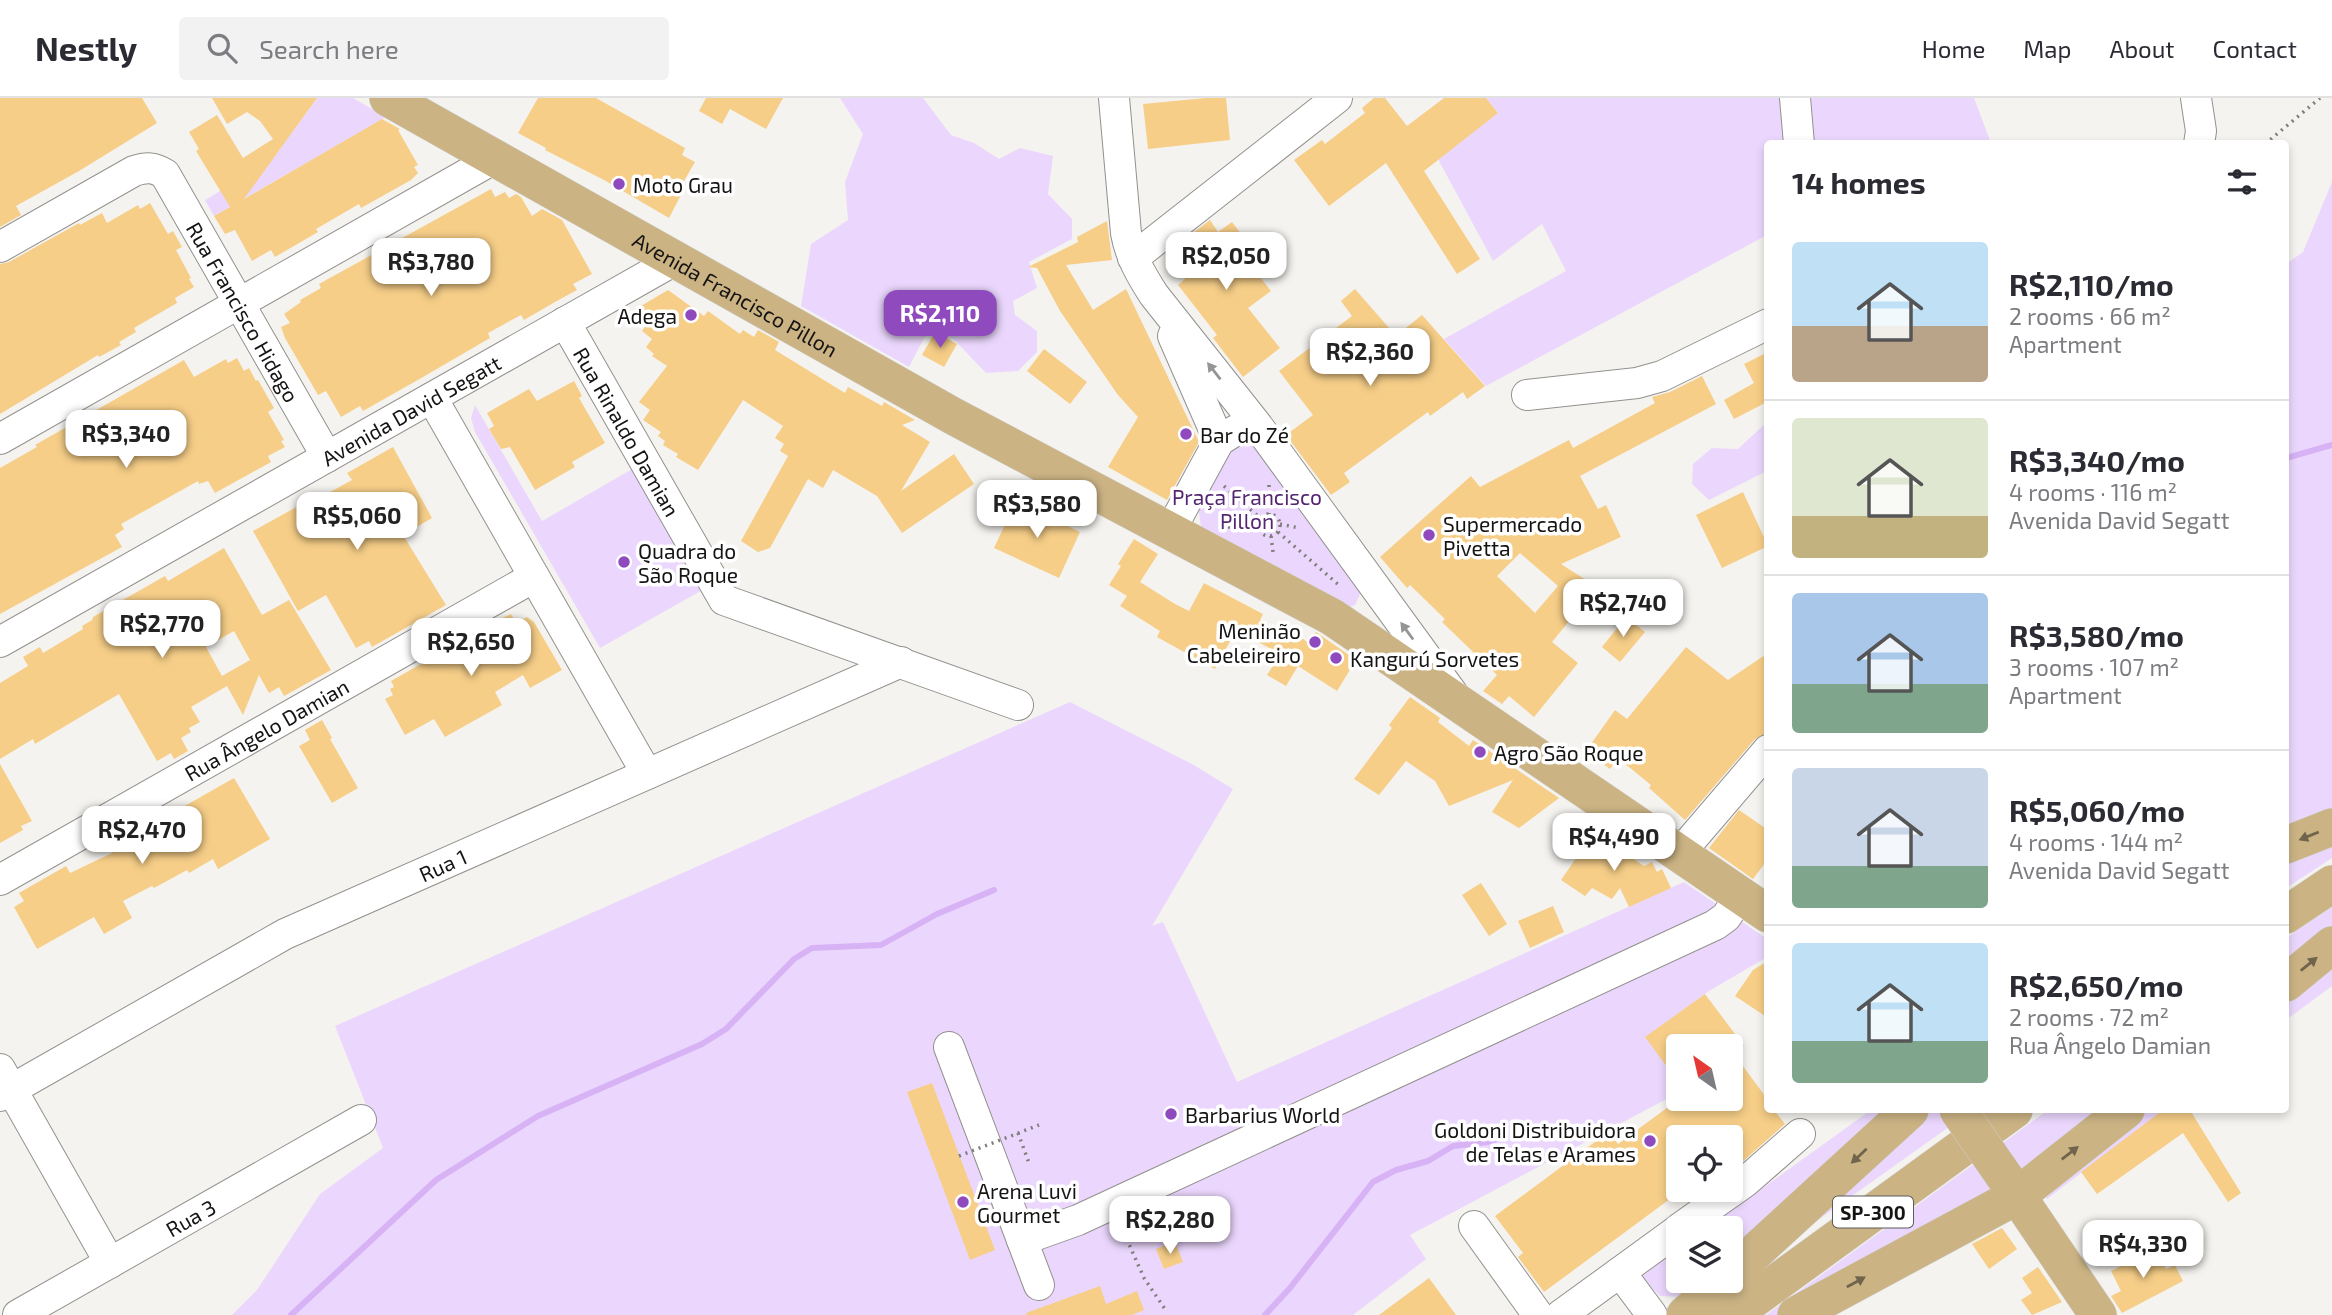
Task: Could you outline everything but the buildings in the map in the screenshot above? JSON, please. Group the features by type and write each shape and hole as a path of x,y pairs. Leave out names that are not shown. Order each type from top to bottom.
{"main road":[{"name":"Avenida Francisco Pillon","path":"388,98 953,416 1170,531 1344,607 1461,706 1754,905"},
{"path":"2289,844 2332,827"},
{"path":"2289,913 2332,884"},
{"path":"2289,981 2332,945"},
{"path":"1743,1262 1907,1113"},
{"path":"1960,1113 2098,1315"},
{"name":"SP-300","path":"1732,1315 2010,1113"},
{"path":"1796,1315 2011,1187 2122,1113"},
{"path":"1685,1315 1710,1293"}],"street":[{"path":"1114,98 1126,233 1133,258 1154,295 1219,441"},
{"path":"1133,258 1337,98"},
{"path":"1795,98 1799,140"},
{"path":"2196,98 2201,131 2200,140"},
{"path":"0,439 495,158"},
{"name":"Rua Francisco Hidago","path":"0,247 134,170 146,167 165,174 327,457"},
{"name":"Avenida David Segatt","path":"0,642 675,260"},
{"path":"1154,295 1257,425 1461,706"},
{"name":"Rua Rinaldo Damian","path":"565,322 724,600 1018,705"},
{"path":"1527,395 1637,383 1689,364 1764,326"},
{"path":"432,398 647,774"},
{"path":"1170,531 1219,441 1233,431 1257,425"},
{"name":"Rua Ângelo Damian","path":"0,880 534,577"},
{"path":"1344,607 1360,620 1373,607 1377,589"},
{"name":"Rua 1","path":"4,1085 285,934 901,662"},
{"path":"1679,854 1764,755"},
{"path":"1022,1240 1112,1205 1754,905"},
{"path":"949,1047 1039,1285"},
{"path":"4,1085 110,1262"},
{"name":"Rua 3","path":"18,1315 362,1120"},
{"path":"1697,1216 1745,1182 1800,1134"},
{"path":"1474,1226 1538,1315"},
{"path":"1561,1315 1666,1238"},
{"path":"1620,1272 1645,1312"}],"path":[{"path":"2270,140 2320,98"},
{"path":"1217,480 1261,519"},
{"path":"1268,480 1269,514"},
{"path":"1259,528 1261,519 1269,514"},
{"path":"1269,514 1279,520 1278,532 1344,607"},
{"path":"1218,526 1259,528 1267,536 1278,532"},
{"path":"959,1156 1039,1125"},
{"path":"1018,1133 1030,1163"},
{"path":"1112,1205 1144,1278 1167,1312"}],"green space":[{"path":"317,98 353,98 386,117 214,216 205,200 272,160"},
{"path":"840,98 923,98 951,135 974,143 999,159 1020,148 1053,156 1048,194 1072,219 1072,239 1029,262 1037,288 1013,301 1015,315 1037,331 1037,352 1018,371 986,373 941,326 924,338 909,367 801,306 811,244 848,220 845,182 863,134"},
{"path":"1486,98 1974,98 1990,140 1764,140 1764,237 1486,386 1444,339 1566,271 1542,224 1493,261 1438,159 1498,113"},
{"path":"2332,182 2332,817 2289,835 2289,262 2303,252"},
{"path":"475,405 542,521 634,468 704,589 600,648 475,432 471,418"},
{"path":"1764,425 1764,472 1709,500 1692,484 1693,464 1712,448 1738,449"},
{"name":"Praça Francisco Pillon","path":"1243,438 1252,441 1361,592 1355,605 1346,608 1201,527 1198,506 1230,446"},
{"path":"1070,702 1192,764 1233,789 1152,926 1163,922 1237,1082 1684,882 1764,937 1764,959 1709,991 1646,1037 1666,1065 1666,1099 1410,1235 1426,1259 1353,1315 232,1315 257,1290 320,1194 383,1148 335,1026"},
{"path":"2332,838 2332,858 2289,886 2289,857"},
{"path":"2332,907 2332,937 2289,972 2289,936"},
{"path":"2332,954 2332,986 2289,1018 2289,989"},
{"path":"1867,1113 1894,1113 1743,1248 1743,1216 1724,1216"},
{"path":"1918,1113 1969,1113 1756,1264"},
{"path":"2044,1113 2111,1113 1783,1315 1766,1315"},
{"path":"2133,1113 2159,1113 2047,1199 2040,1187"},
{"path":"1666,1258 1666,1293 1689,1293 1683,1297 1660,1296 1641,1277"}],"waterway":[{"path":"2289,457 2332,445"},
{"path":"291,1315 436,1180 538,1116 702,1044 726,1029 794,959 812,948 881,945 937,914 994,890"},
{"path":"1265,1315 1290,1288 1373,1182 1396,1170 1428,1161 1453,1146 1488,1142 1506,1136"}],"place":[{"name":"Moto Grau","path":"619,184"},
{"name":"Adega","path":"691,315"},
{"name":"Bar do Zé","path":"1186,434"},
{"name":"Supermercado Pivetta","path":"1429,535"},
{"name":"Quadra do São Roque","path":"624,562"},
{"name":"Meninão Cabeleireiro","path":"1315,642"},
{"name":"Kangurú Sorvetes","path":"1336,658"},
{"name":"Agro São Roque","path":"1480,752"},
{"name":"Barbarius World","path":"1171,1114"},
{"name":"Goldoni Distribuidora de Telas e Arames","path":"1650,1141"},
{"name":"Arena Luvi Gourmet","path":"963,1202"}]}
